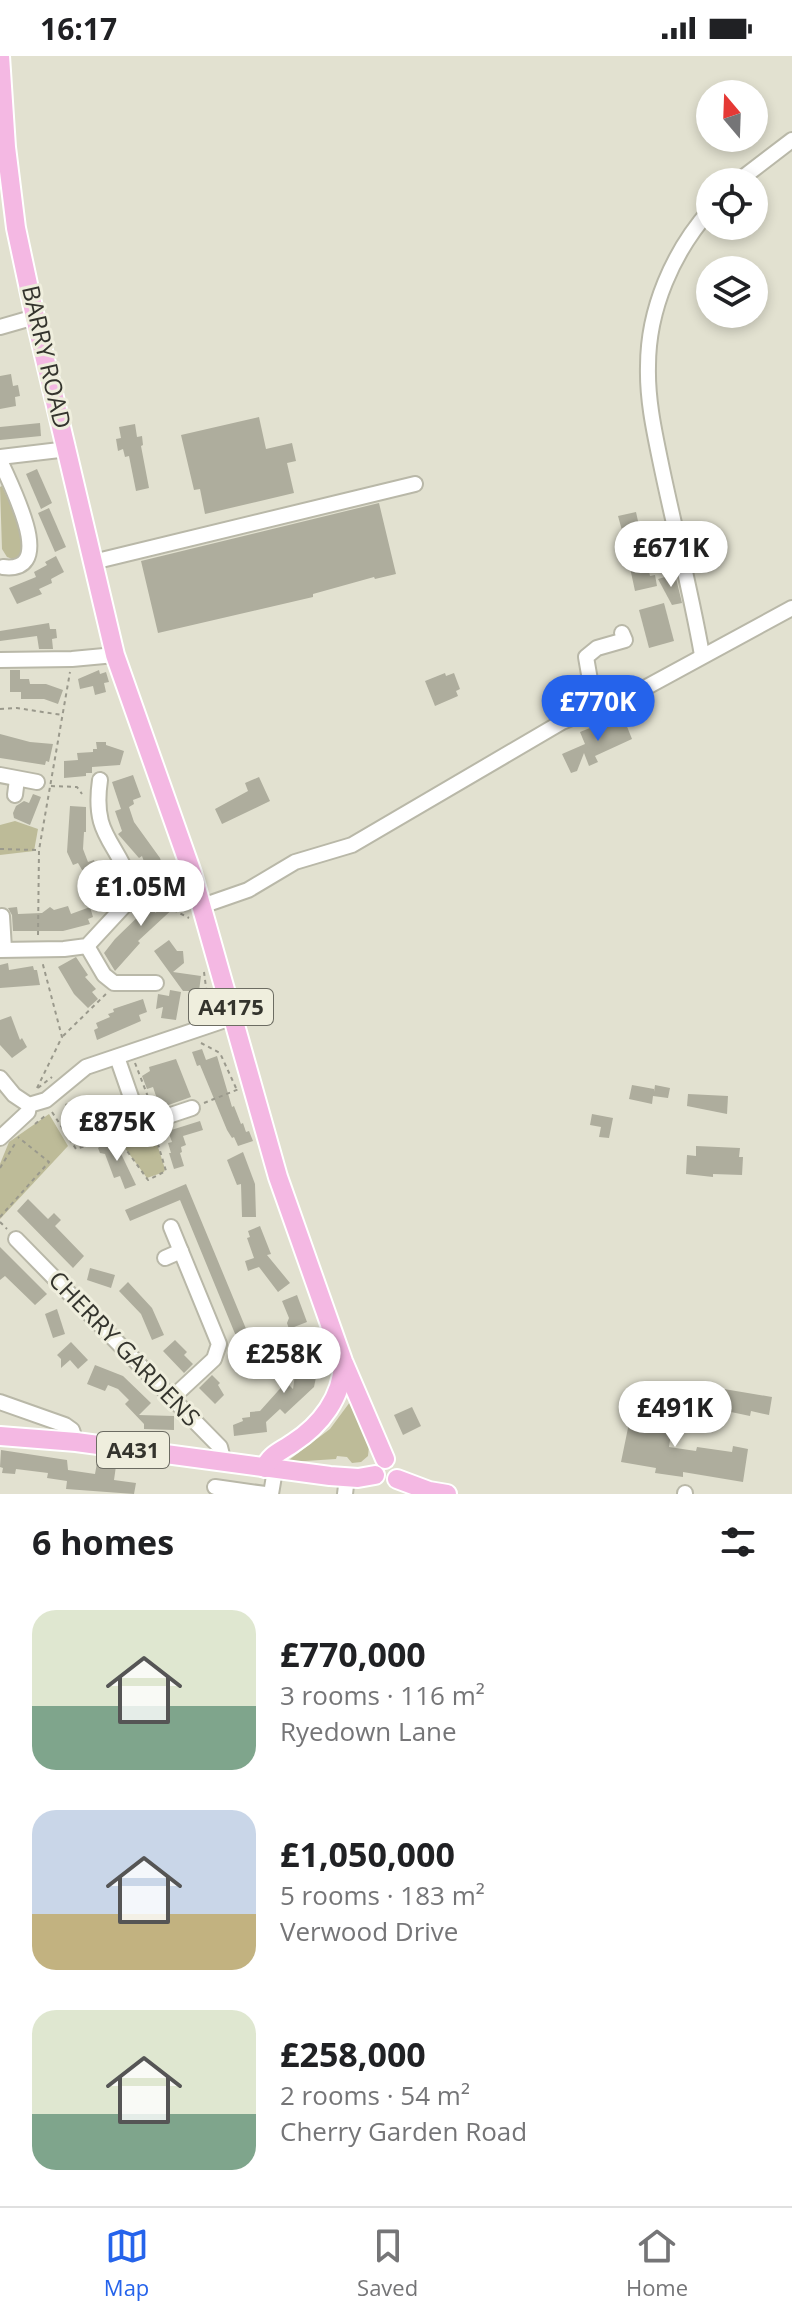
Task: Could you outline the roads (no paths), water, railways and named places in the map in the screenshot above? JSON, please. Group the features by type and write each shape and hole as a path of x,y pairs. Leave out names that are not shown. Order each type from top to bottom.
{"main road":[{"name":"BARRY ROAD","path":"0,56 6,147 16,228 115,655"},
{"name":"A4175","path":"115,655 192,873 200,913 234,1017 244,1087 343,1361 385,1459"},
{"path":"270,1469 272,1457 310,1430 331,1406 339,1392 343,1361"},
{"name":"A431","path":"0,1436 76,1442 270,1469 346,1486 375,1475 380,1482 387,1484 397,1479 447,1494"},
{"path":"375,1475 376,1465 385,1459 398,1464 400,1473 397,1479"}],"street":[{"path":"755,168 792,140"},
{"path":"696,225 668,273 654,320 647,364 650,412 702,655"},
{"path":"0,327 35,317"},
{"path":"3,567 23,565 31,553 30,539 0,459 68,449"},
{"path":"93,562 415,484"},
{"path":"200,913 248,890 295,862 352,845 562,722 643,689 792,608"},
{"path":"595,709 586,657 597,648 625,640 622,633"},
{"path":"0,660 115,655"},
{"path":"0,775 43,784"},
{"path":"15,795 17,779"},
{"path":"2,916 2,950 87,946 125,905 131,893 131,883 103,832 98,788 82,794"},
{"path":"87,946 104,975 117,983 148,977"},
{"path":"25,1102 46,1100 86,1067 118,1062 234,1017"},
{"path":"118,1062 133,1103 145,1119 156,1120 192,1108"},
{"path":"0,1078 25,1102 28,1112 10,1135"},
{"path":"94,1141 91,1124 103,1113 133,1103"},
{"path":"171,1227 219,1344 214,1359 173,1397"},
{"name":"CHERRY GARDENS","path":"16,1239 220,1447 224,1463"},
{"path":"165,1258 181,1251"},
{"path":"0,1402 65,1425 72,1430 76,1442"},
{"path":"270,1469 271,1494"},
{"path":"215,1487 265,1494"}]}
